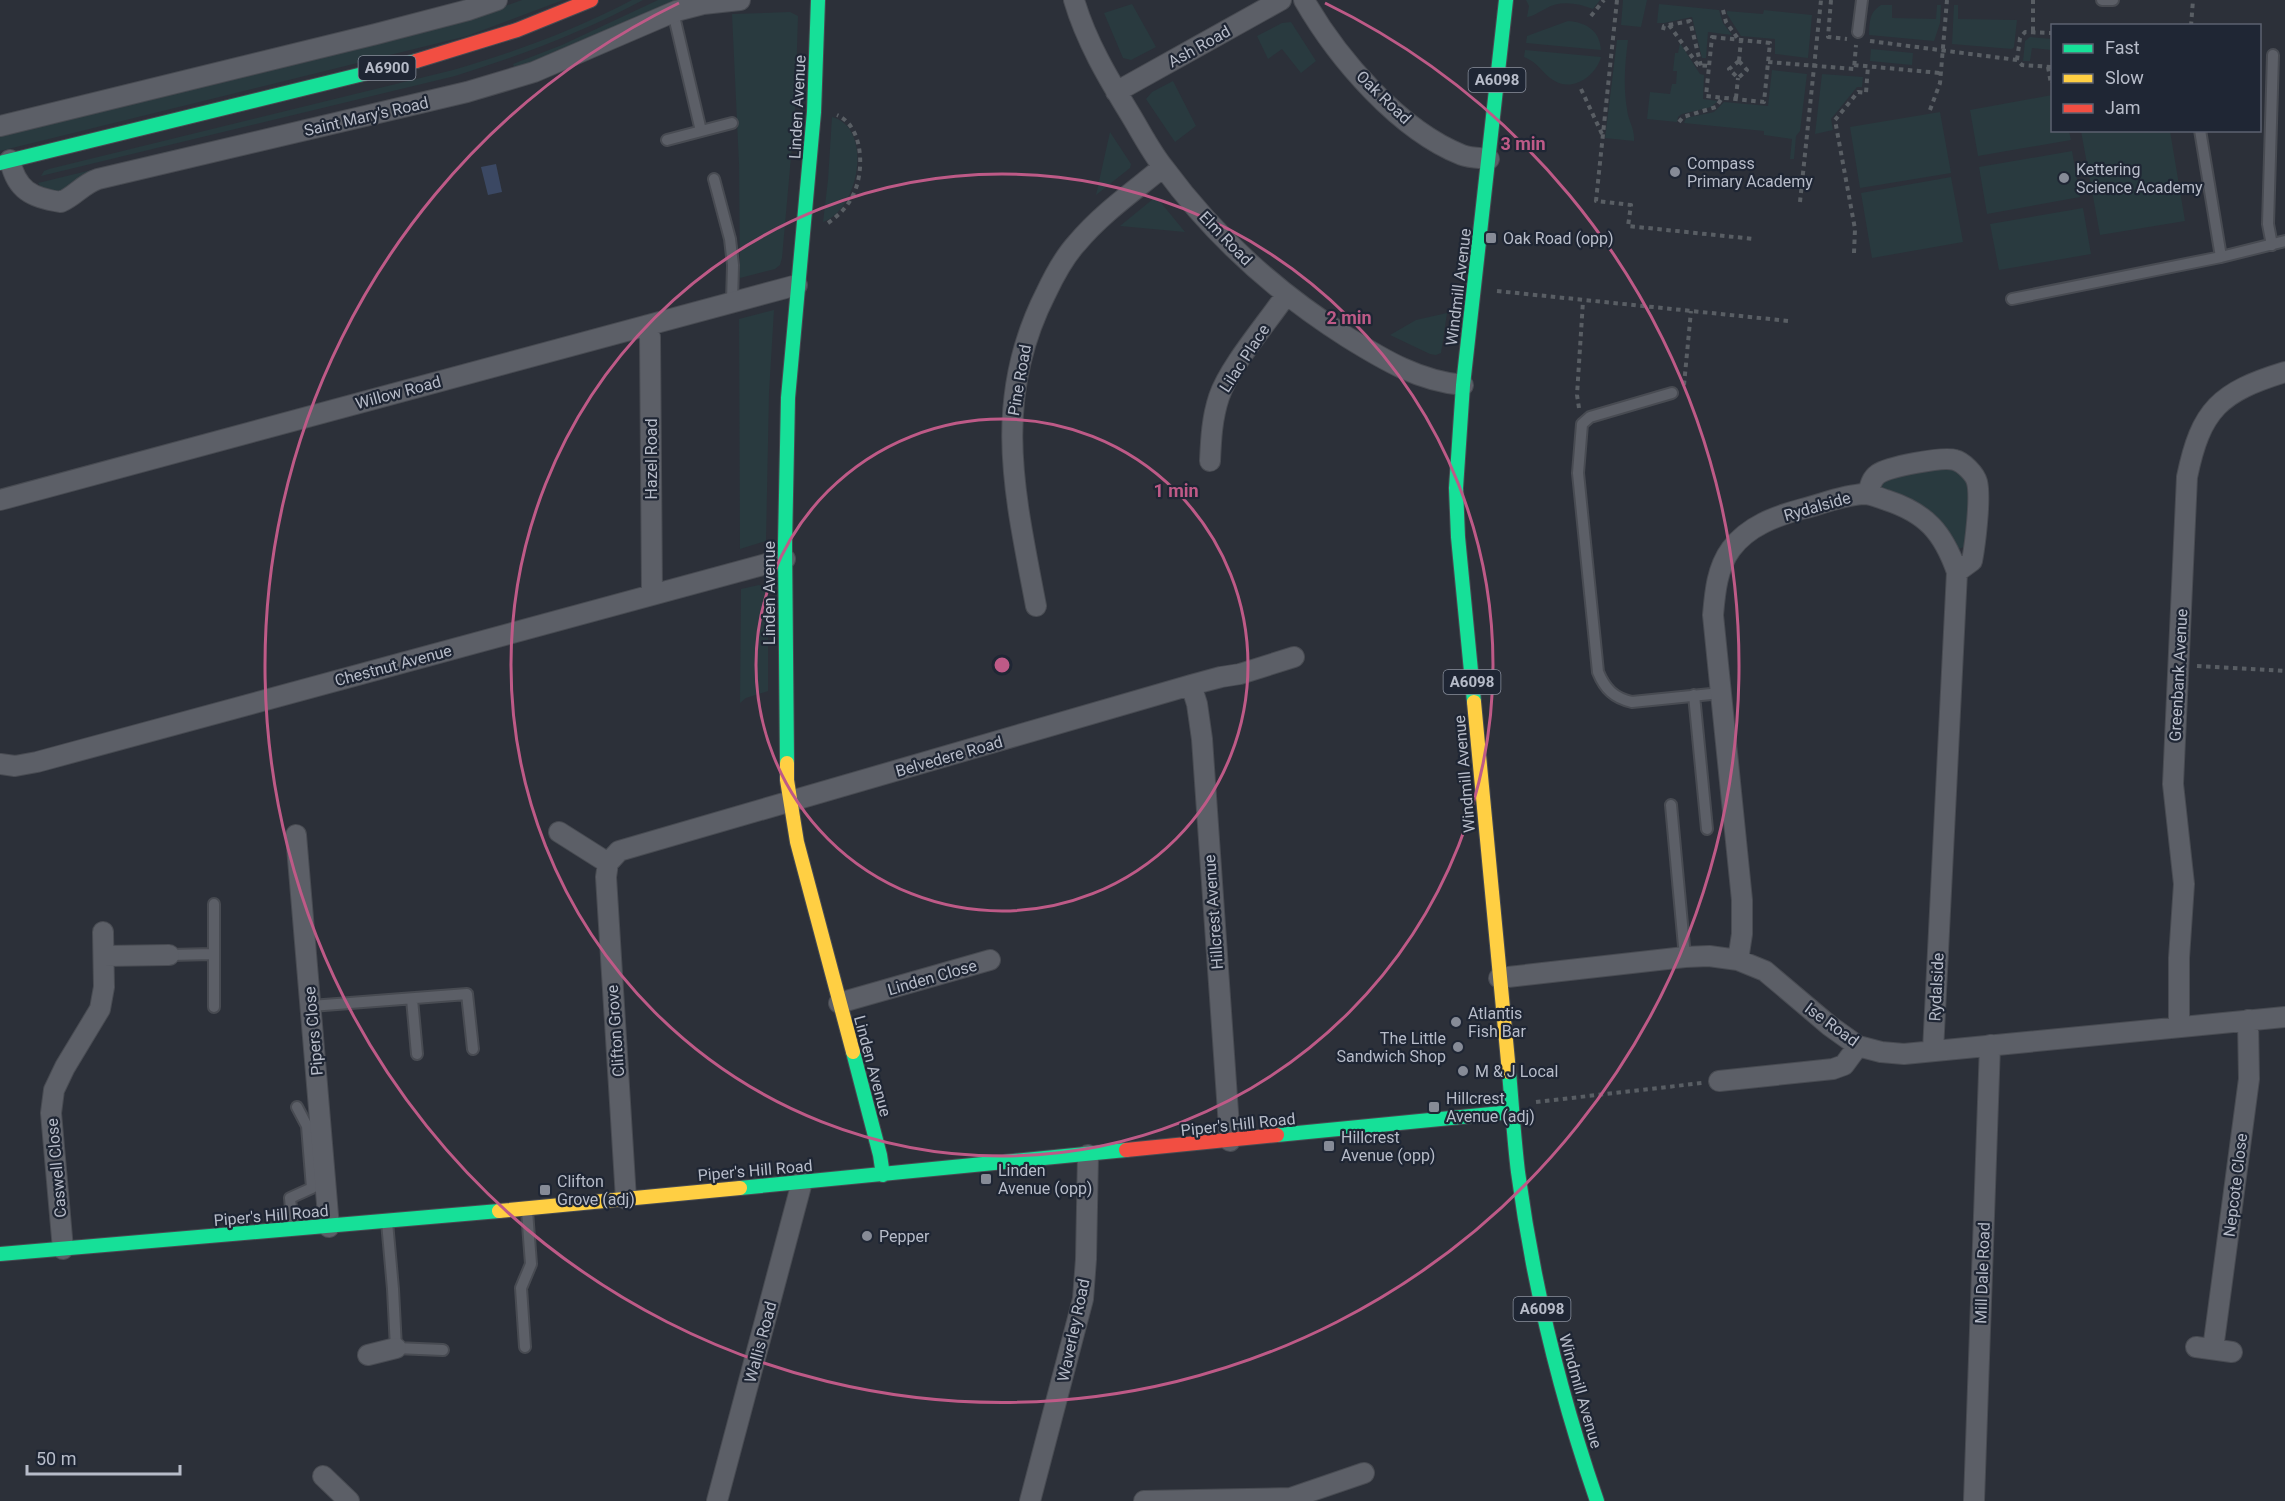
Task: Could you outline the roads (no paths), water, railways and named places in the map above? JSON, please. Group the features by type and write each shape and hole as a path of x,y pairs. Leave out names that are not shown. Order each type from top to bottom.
{"street":[{"path":"0,126 387,31 497,0"},
{"name":"Saint Mary's Road","path":"591,0 560,15 507,35 441,55 5,162 18,185 29,192 61,202 73,197 87,183 98,179 467,92 523,75 674,12 703,4 740,0"},
{"name":"Linden Avenue","path":"819,0 807,204 797,285 788,398 785,559 786,757 797,842 882,1163 883,1175"},
{"name":"Elm Road","path":"1074,0 1082,26 1116,92 1163,167 1199,212 1241,255 1286,296 1378,357 1422,377 1438,382 1463,385"},
{"name":"Ash Road","path":"1116,92 1281,0"},
{"name":"Oak Road","path":"1304,0 1317,23 1345,59 1381,97 1425,136 1464,156 1489,159"},
{"name":"Windmill Avenue","path":"1506,0 1463,385 1456,488 1458,537 1512,1112 1527,1229 1545,1321 1564,1398 1597,1501"},
{"name":"Pine Road","path":"1036,606 1016,495 1013,454 1014,390 1022,350 1034,317 1055,275 1076,243 1101,218 1163,167"},
{"name":"Willow Road","path":"0,500 797,285"},
{"name":"Lilac Place","path":"1210,461 1211,432 1219,395 1234,369 1286,296"},
{"name":"Hazel Road","path":"648,324 652,594"},
{"name":"Greenbank Avenue","path":"2179,1027 2179,958 2184,884 2175,806 2174,773 2187,477 2193,448 2204,421 2216,405 2231,394 2285,372"},
{"path":"1868,494 1871,481 1879,473 1932,459 1955,459 1971,471 1977,482 1975,548 1972,561 1957,572"},
{"name":"Rydalside","path":"1738,960 1742,934 1742,900 1713,615 1715,591 1721,567 1731,549 1746,533 1786,513 1854,495 1868,494 1910,508 1928,522 1941,537 1951,554 1957,572 1933,1051"},
{"name":"Chestnut Avenue","path":"0,764 15,766 37,762 785,559"},
{"name":"Belvedere Road","path":"608,862 619,851 1050,728 1221,676 1240,674 1294,657"},
{"name":"Hillcrest Avenue","path":"1191,685 1197,704 1202,739 1230,1141"},
{"path":"559,832 608,862"},
{"name":"Pipers Close","path":"296,835 329,1227"},
{"name":"Clifton Grove","path":"608,862 606,876 626,1199"},
{"name":"Caswell Close","path":"63,1250 51,1113 52,1102 54,1090 65,1066 100,1009 104,987 103,932"},
{"path":"104,956 170,955"},
{"name":"Ise Road","path":"1499,978 1685,957 1709,956 1738,960 1765,971 1830,1026 1858,1046 1881,1052 1904,1054 2285,1017"},
{"name":"Linden Close","path":"839,1003 990,960"},
{"name":"Nepcote Close","path":"2214,1349 2249,1078 2248,1020"},
{"name":"Mill Dale Road","path":"1974,1501 1990,1045"},
{"path":"1719,1081 1833,1069 1844,1065 1858,1046"},
{"name":"Piper's Hill Road","path":"0,1254 527,1209 1512,1112"},
{"name":"Waverley Road","path":"1030,1501 1083,1299 1088,1155"},
{"name":"Wallis Road","path":"717,1501 802,1182"},
{"path":"368,1355 396,1348"},
{"path":"1144,1501 1291,1498 1364,1473"},
{"path":"323,1476 349,1501"}],"lane":[{"path":"1857,36 1862,0"},
{"path":"2102,0 2113,0"},
{"path":"674,12 701,131"},
{"path":"2272,245 2268,224 2274,55"},
{"path":"667,140 732,123"},
{"path":"2200,132 2221,257"},
{"path":"714,179 730,239 733,265 732,302"},
{"path":"2012,298 2221,257 2285,241"},
{"path":"1672,393 1590,417 1582,424 1578,472 1598,672 1605,688 1621,699 1632,702 1721,693"},
{"path":"1694,695 1707,829"},
{"path":"1671,805 1685,957"},
{"path":"214,903 214,1007"},
{"path":"170,955 213,954"},
{"path":"311,1006 467,994 473,1049"},
{"path":"412,999 417,1054"},
{"path":"293,1229 290,1198 312,1188 307,1126 297,1107"},
{"path":"525,1347 520,1288 531,1264 527,1209"},
{"path":"387,1221 396,1348 443,1350"}],"water":[{"path":"496,164 502,192 488,195 481,167"}],"place":[{"name":"Compass Primary Academy","path":"1675,172"},
{"name":"Kettering Science Academy","path":"2064,178"},
{"name":"Oak Road (opp)","path":"1491,238"},
{"name":"Atlantis Fish Bar","path":"1456,1022"},
{"name":"The Little Sandwich Shop","path":"1458,1047"},
{"name":"M & J Local","path":"1463,1071"},
{"name":"Hillcrest Avenue (adj)","path":"1434,1107"},
{"name":"Hillcrest Avenue (opp)","path":"1329,1146"},
{"name":"Linden Avenue (opp)","path":"986,1179"},
{"name":"Clifton Grove (adj)","path":"545,1190"},
{"name":"Pepper","path":"867,1236"}]}
